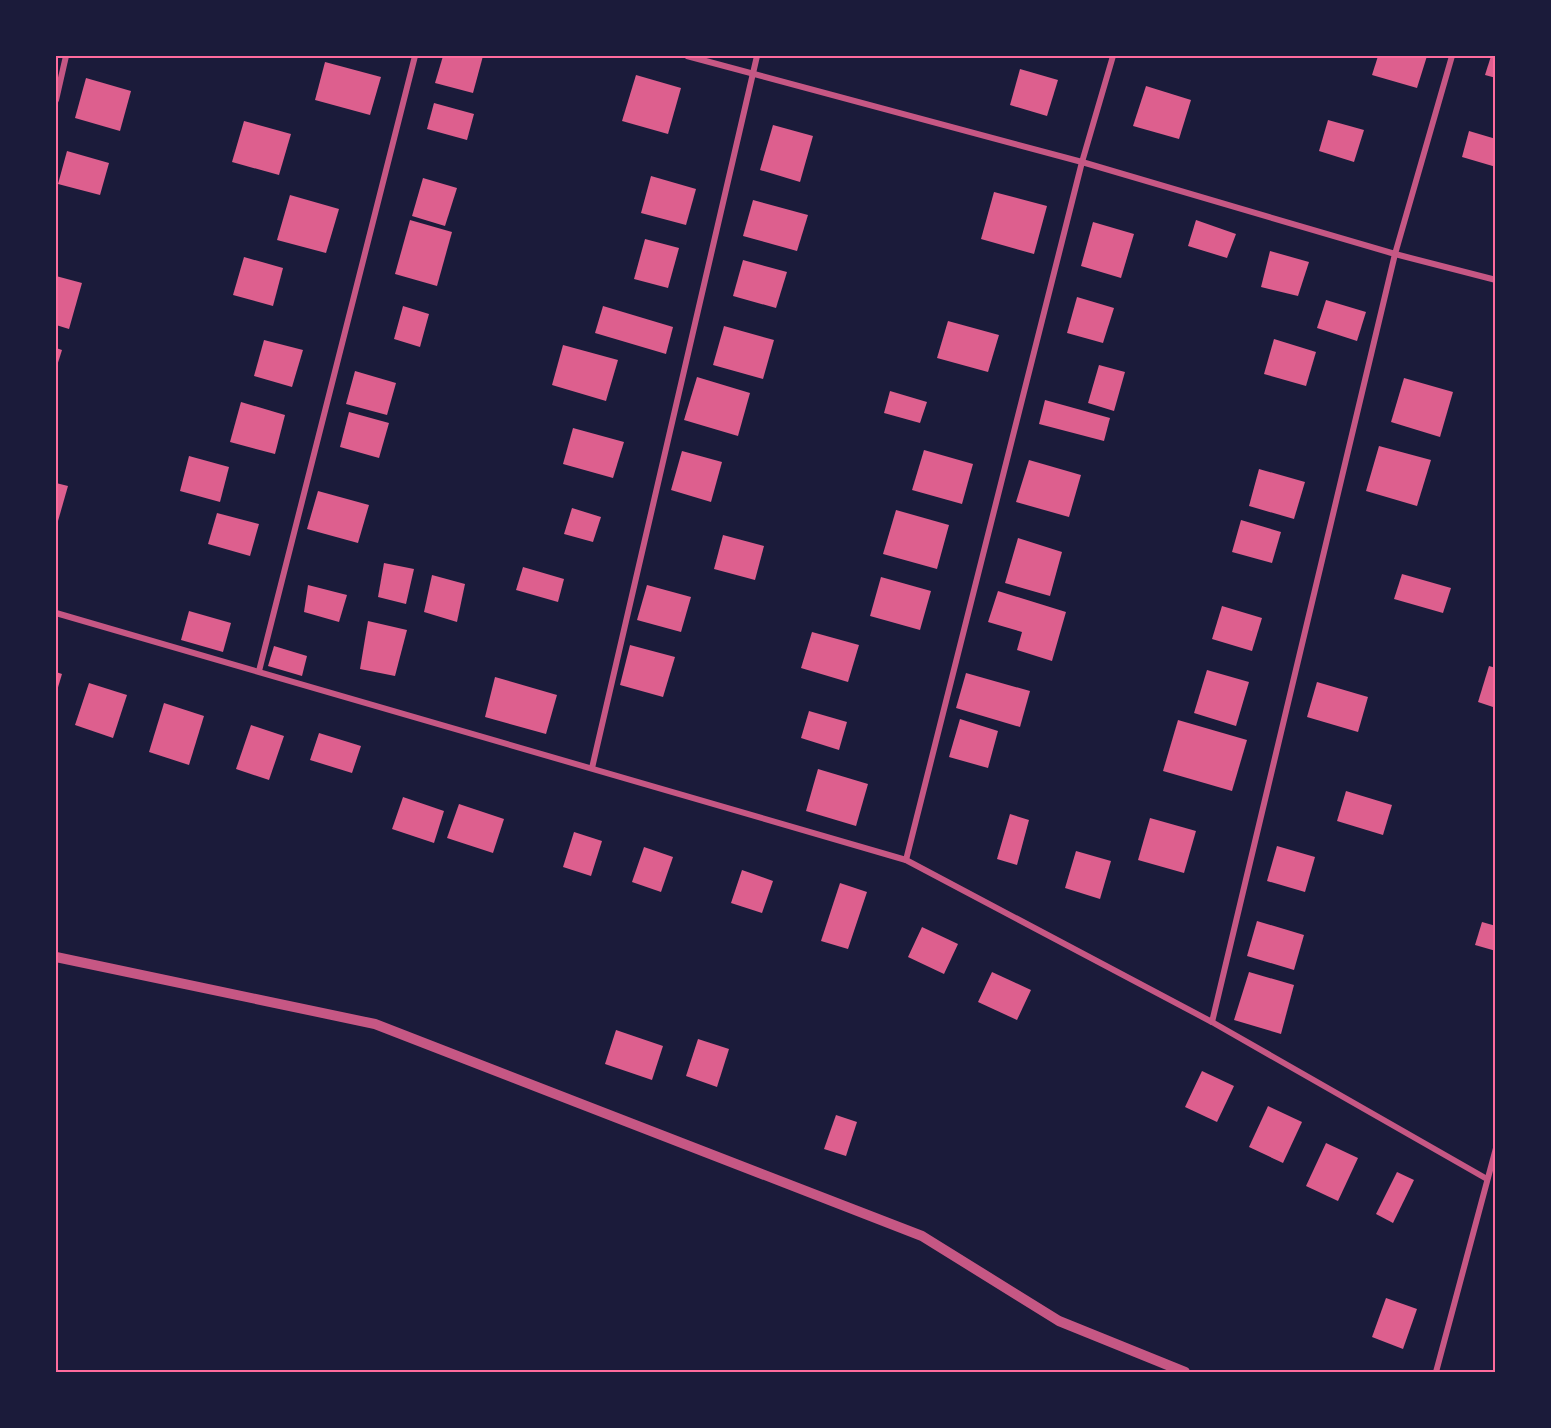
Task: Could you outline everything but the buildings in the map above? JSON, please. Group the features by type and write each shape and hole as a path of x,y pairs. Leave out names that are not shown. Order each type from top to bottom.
{"street":[{"path":"56,100 66,56"},
{"path":"259,671 416,56"},
{"path":"687,56 1082,162 1395,254 1496,280"},
{"path":"592,768 757,56"},
{"path":"906,860 1082,162 1113,56"},
{"path":"1212,1022 1395,254 1452,56"},
{"path":"56,612 906,860 1212,1022 1487,1179"},
{"path":"56,957 375,1024 921,1236 1059,1321 1185,1372"},
{"path":"1436,1372 1496,1148"}]}
